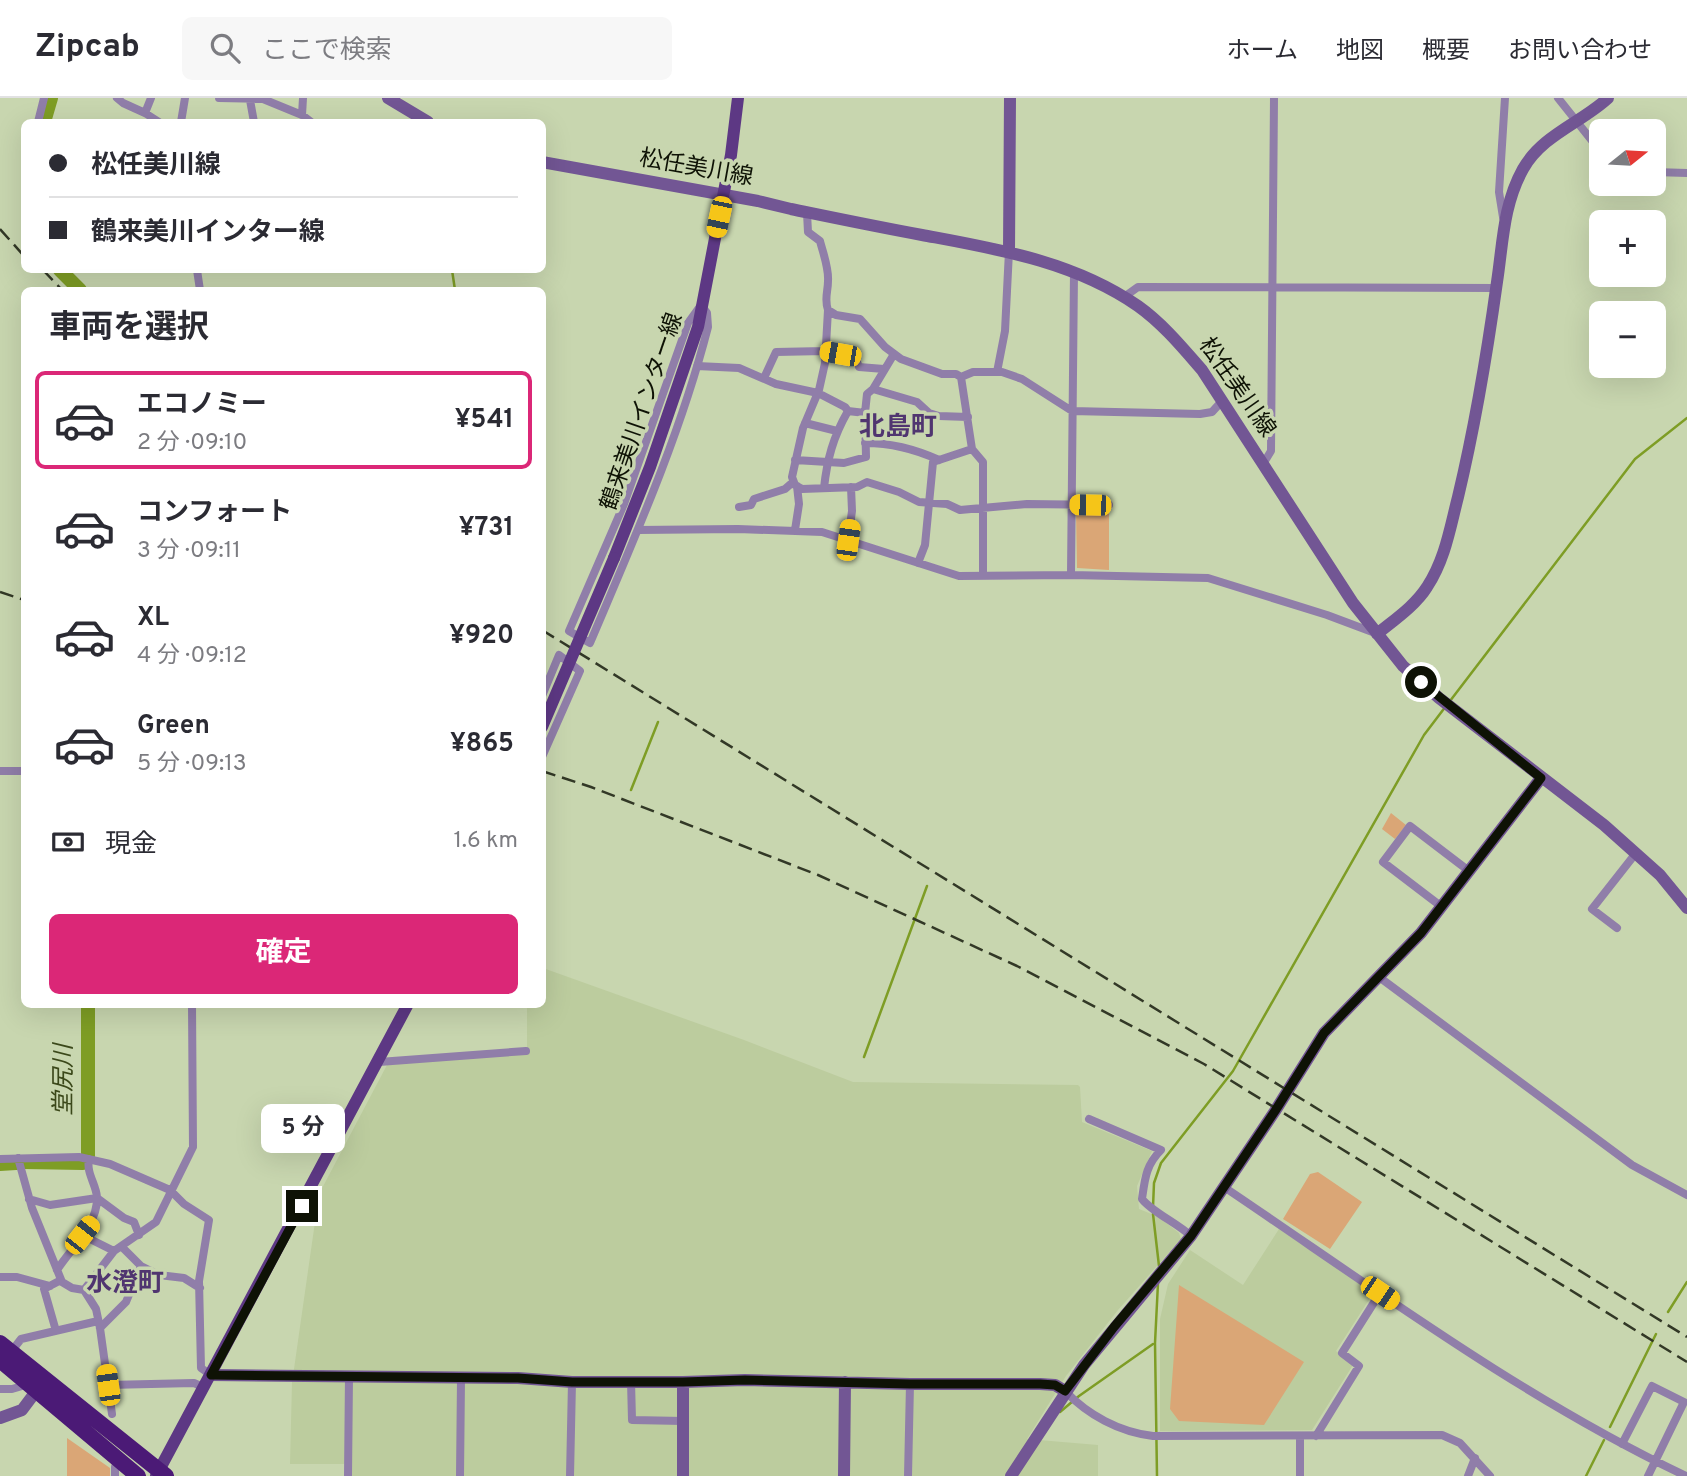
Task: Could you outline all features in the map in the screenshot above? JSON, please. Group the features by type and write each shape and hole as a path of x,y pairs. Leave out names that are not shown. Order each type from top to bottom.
{"highway":[{"path":"4,1352 33,1387 138,1476"},
{"path":"4,1352 160,1474"}],"main road":[{"name":"鶴来美川インター線","path":"546,718 650,467 698,327 737,121 738,98"},
{"path":"160,1474 203,1388 406,1008"}],"street":[{"path":"39,119 44,98"},
{"path":"117,98 154,119"},
{"path":"145,113 151,98"},
{"path":"182,119 185,98"},
{"path":"219,98 263,99 306,119"},
{"path":"302,116 303,98"},
{"path":"388,98 423,119"},
{"path":"997,372 1005,331 1009,251 1010,98"},
{"path":"1263,464 1271,451 1274,98"},
{"path":"1503,222 1499,192 1505,98"},
{"path":"1558,98 1589,138"},
{"path":"638,530 822,532 959,576 1208,578 1327,615 1377,634 1419,599 1447,545 1471,450 1496,288 1503,222 1513,187 1524,166 1544,144 1608,98"},
{"path":"250,100 253,119"},
{"name":"松任美川線","path":"546,163 1009,251 1074,272 1141,308 1172,336 1202,370 1353,603 1403,666 1541,778 1604,825 1660,875 1687,908"},
{"path":"1666,172 1687,173"},
{"path":"795,530 798,511 792,477 805,423 818,393 825,363 829,318 825,298 829,279 826,263 820,241 808,232 807,213"},
{"path":"1071,575 1074,272"},
{"path":"1124,297 1138,287 1496,288"},
{"path":"701,305 707,313 708,327 681,417 638,530 590,643 569,631 628,493 688,323 701,305"},
{"path":"828,310 836,315 860,319 894,354 942,374 956,374 961,377 972,449 983,462 983,576"},
{"path":"764,378 776,352 824,351 855,356 859,367 864,369 884,369"},
{"path":"795,460 844,463 866,457 867,394 873,389 894,354"},
{"path":"697,366 739,368 787,387 818,393 848,411 865,413"},
{"path":"961,377 973,372 997,372 1022,379 1072,411 1200,414 1212,412 1222,401"},
{"path":"873,389 917,402 939,416 968,417"},
{"path":"824,488 827,460 836,431 848,411"},
{"path":"805,423 836,431"},
{"path":"865,443 884,443 906,448 939,460"},
{"path":"918,563 925,545 933,462 972,449"},
{"path":"795,484 803,489 851,487 867,482 899,492 919,502 947,504 960,510 1027,504 1109,505"},
{"path":"739,507 751,505 754,499 795,484"},
{"path":"848,540 852,511 851,487"},
{"path":"546,686 559,655 580,671 546,748"},
{"path":"0,771 21,771"},
{"path":"1011,1476 1071,1397 1153,1280 1191,1236 1324,1033 1421,933 1541,778"},
{"path":"1442,906 1382,862 1410,826 1469,871"},
{"path":"1617,928 1592,909 1636,853"},
{"path":"1379,977 1632,1165 1687,1195"},
{"path":"84,1290 118,1249 156,1222 194,1147 192,1008"},
{"path":"379,1062 526,1051"},
{"path":"1088,1119 1161,1150 1151,1160 1145,1173 1142,1199 1191,1236"},
{"path":"0,1159 79,1157 110,1164 170,1190 184,1204 209,1220 200,1288 201,1368 211,1375 518,1378 572,1382 745,1380 1055,1385 1105,1422 1140,1434 1442,1434 1460,1443 1490,1476"},
{"path":"18,1158 29,1199 59,1275 72,1288 84,1290 96,1309 112,1414"},
{"path":"56,1331 44,1289 59,1275 91,1224 97,1198 88,1167 89,1159"},
{"path":"1224,1187 1380,1293 1569,1415 1686,1476"},
{"path":"29,1199 50,1205 97,1198 134,1222 139,1235"},
{"path":"82,1235 118,1249 159,1275 184,1278 200,1288"},
{"path":"4,1352 21,1339 99,1324 126,1302 141,1266"},
{"path":"0,1277 17,1277 50,1286"},
{"path":"1316,1436 1359,1366 1342,1353 1380,1293"},
{"path":"348,1476 349,1376"},
{"path":"460,1476 461,1379"},
{"path":"631,1381 632,1420 683,1420"},
{"path":"570,1476 572,1382"},
{"path":"683,1382 683,1476"},
{"path":"844,1476 845,1382"},
{"path":"108,1385 194,1383 203,1388"},
{"path":"908,1476 910,1384"},
{"path":"1622,1444 1652,1386 1686,1399 1648,1476"},
{"path":"0,1389 33,1387"},
{"path":"0,1418 22,1410 33,1387"},
{"path":"1300,1436 1300,1476"},
{"path":"1468,1476 1475,1458"}],"shaded area":[{"path":"1078,509 1109,510 1109,570 1077,568"},
{"path":"1391,813 1406,825 1395,839 1382,829"},
{"path":"546,969 853,1082 1078,1085 1082,1122 1152,1151 1137,1186 1139,1209 1159,1217 1179,1233 1181,1239 1118,1310 1066,1376 1027,1439 1098,1445 1098,1476 351,1476 350,1464 290,1464 292,1383 319,1194 387,1065 527,1053 527,1008 546,1008"},
{"path":"1318,1172 1362,1202 1330,1249 1283,1219 1310,1174"},
{"path":"1279,1229 1374,1292 1336,1351 1353,1365 1312,1430 1160,1431 1160,1319 1168,1284 1190,1250 1243,1285"},
{"path":"1179,1285 1304,1362 1264,1425 1179,1421 1170,1409"},
{"path":"67,1438 110,1468 110,1476 67,1476"}],"waterway":[{"name":"堂尻川","path":"45,119 51,98"},
{"name":"堂尻川","path":"63,273 77,287"},
{"path":"452,273 455,287"},
{"path":"1450,701 1635,459 1687,418"},
{"path":"1153,1207 1154,1183 1161,1163 1233,1071 1424,735 1446,706"},
{"path":"631,790 658,722"},
{"path":"864,1057 927,886"},
{"name":"堂尻川","path":"88,1008 88,1156"},
{"name":"堂尻川","path":"24,1162 83,1163"},
{"name":"堂尻川","path":"0,1164 16,1163"},
{"path":"1153,1214 1159,1266"},
{"path":"1668,1312 1687,1282"},
{"path":"1157,1476 1155,1343 1158,1283"},
{"path":"1610,1427 1656,1334"},
{"path":"1060,1412 1153,1344"},
{"path":"1586,1476 1604,1440"}],"railway":[{"path":"0,229 21,253"},
{"path":"46,273 59,287"},
{"path":"0,592 21,599"},
{"path":"546,632 1687,1337"},
{"path":"546,772 591,787 818,875 1017,966 1204,1064 1687,1362"}],"district":[{"name":"北島町","path":"898,428"},
{"name":"水澄町","path":"125,1284"}],"route":[{"path":"302,1206 211,1375 518,1378 572,1382 745,1380 1040,1384 1055,1385 1065,1391 1114,1327 1191,1236 1324,1033 1421,933 1541,778 1421,682"}]}
